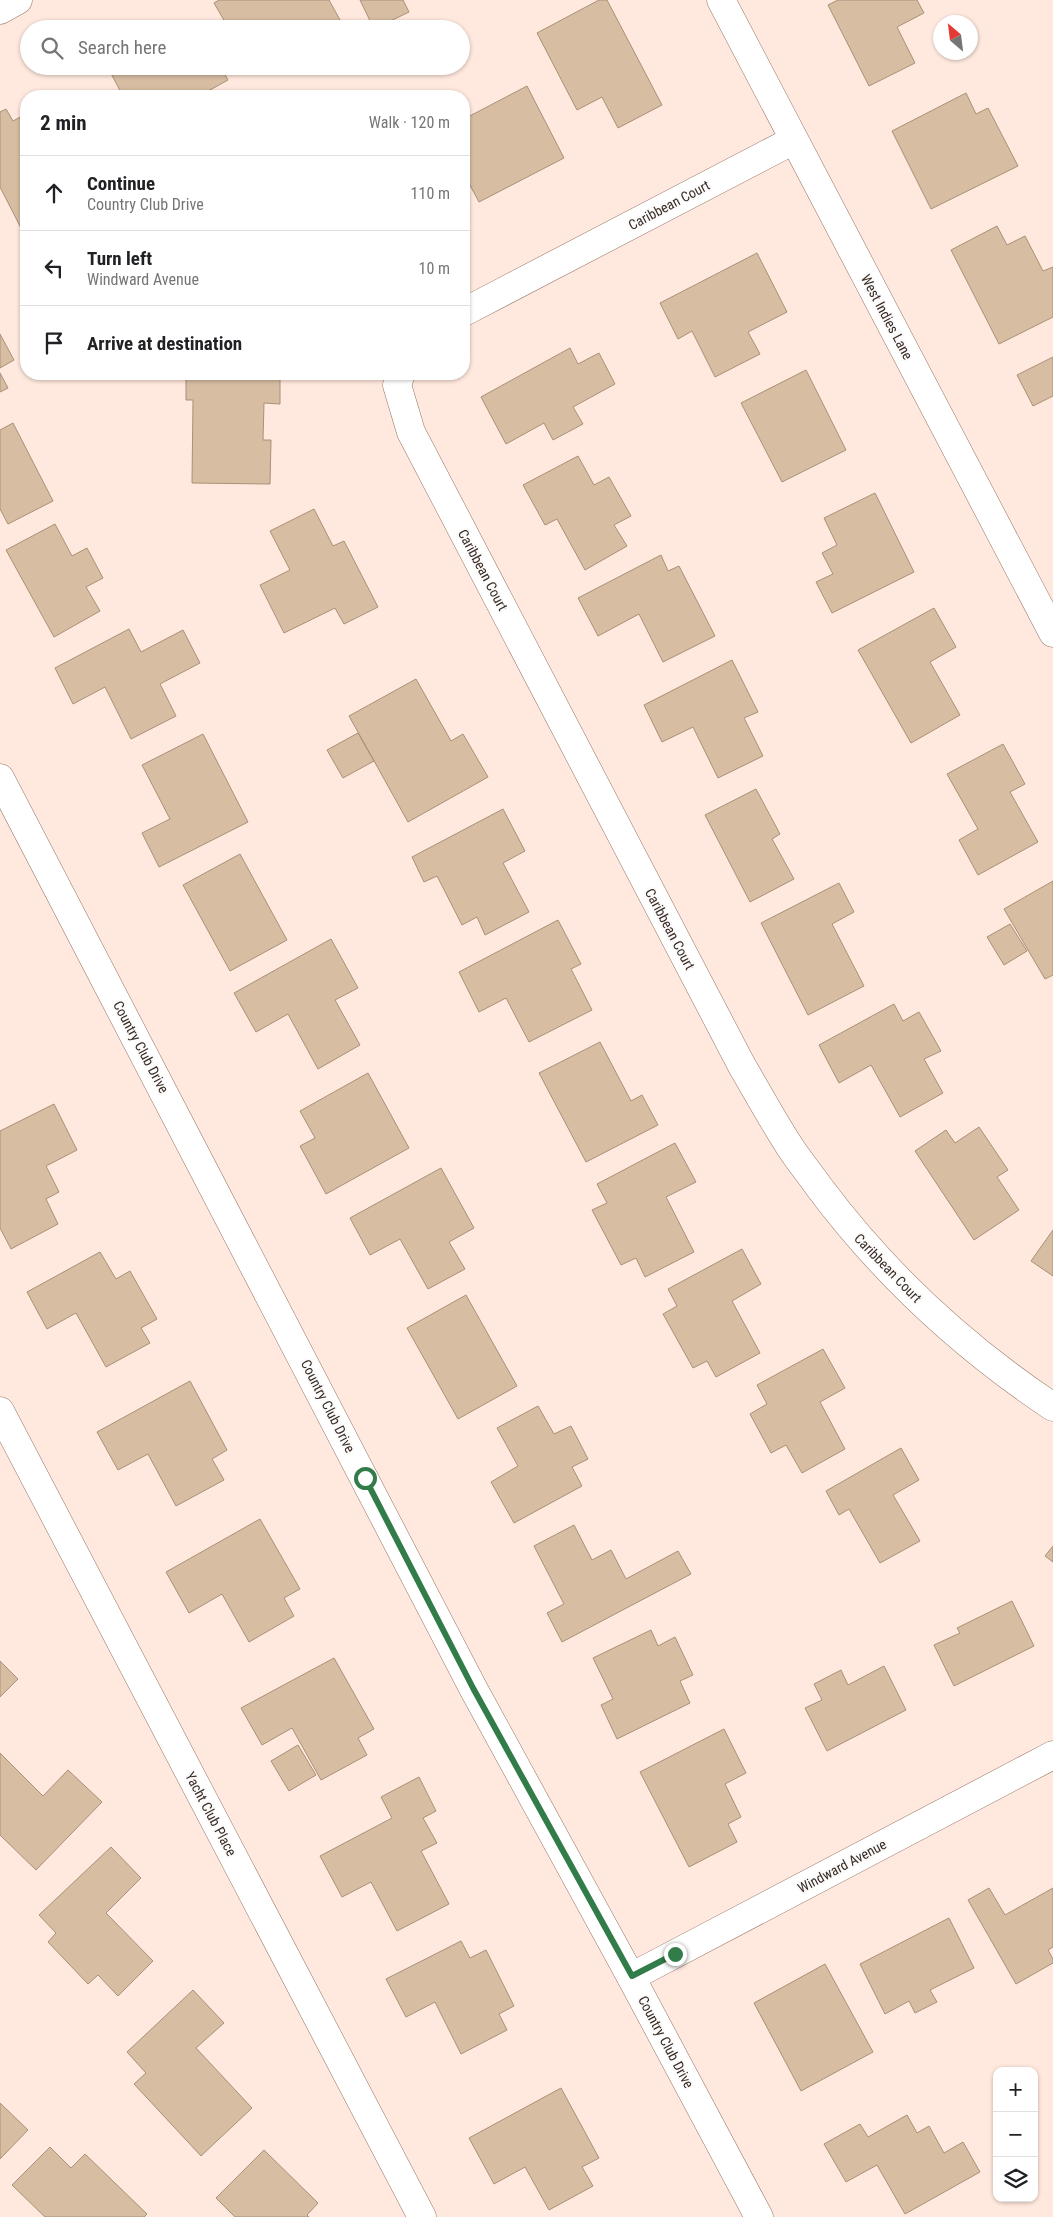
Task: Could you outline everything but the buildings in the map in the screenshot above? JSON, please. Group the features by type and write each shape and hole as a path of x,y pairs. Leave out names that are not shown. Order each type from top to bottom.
{"street":[{"path":"0,10 18,0"},
{"name":"West Indies Lane","path":"721,0 1053,634"},
{"name":"Caribbean Court","path":"470,309 794,140"},
{"name":"Caribbean Court","path":"399,380 397,385 411,432 742,1066 791,1149 848,1226 891,1274 961,1340 1012,1380 1053,1407"},
{"name":"Country Club Drive","path":"0,778 473,1688 632,1976 759,2217"},
{"name":"Yacht Club Place","path":"0,1411 422,2217"},
{"name":"Windward Avenue","path":"632,1976 1053,1755"}],"route":[{"path":"365,1478 473,1688 632,1976 675,1954"}]}
